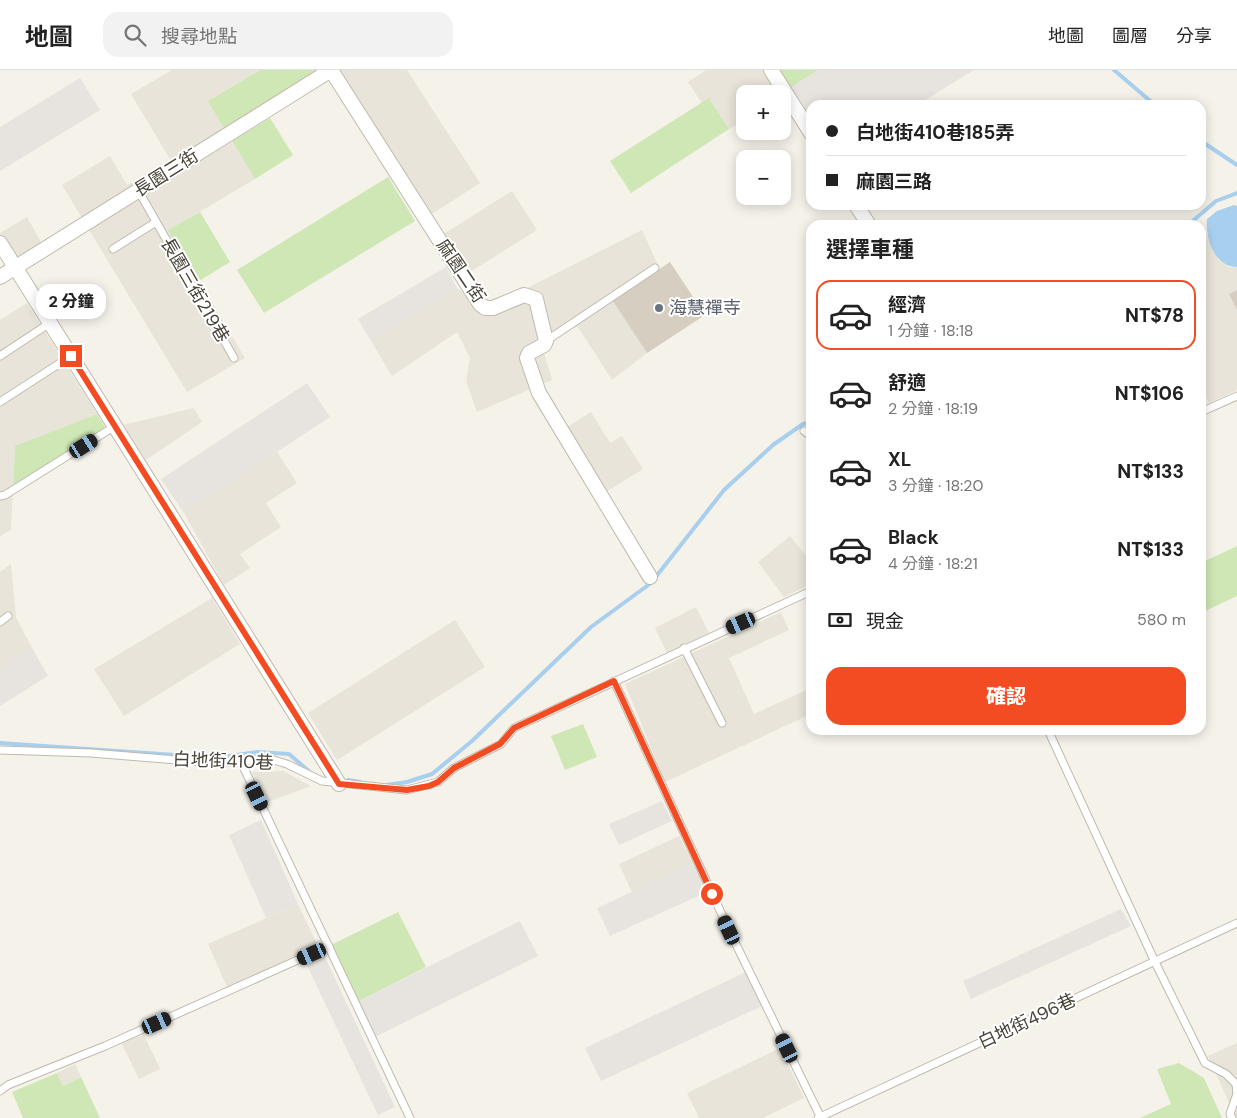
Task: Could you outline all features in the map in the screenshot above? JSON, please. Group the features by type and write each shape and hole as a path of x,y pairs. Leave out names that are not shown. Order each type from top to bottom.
{"street":[{"name":"長園三街","path":"0,277 331,70"},
{"name":"麻園二街","path":"331,70 480,304 485,308 493,308 524,295 529,295 536,300 546,340"},
{"path":"771,70 806,125"},
{"path":"0,243 339,784"},
{"path":"546,340 544,345 529,353 527,358 538,393 650,577"}],"lane":[{"name":"長園三街219巷","path":"138,190 234,358"},
{"name":"長園三街219巷","path":"113,249 156,222"},
{"path":"546,340 655,268"},
{"path":"0,356 50,323"},
{"path":"0,402 71,356"},
{"path":"1206,410 1237,396"},
{"path":"0,496 5,495 116,426"},
{"name":"白地街410巷","path":"0,750 91,753 201,762 242,762 267,758 287,764 316,779 339,784 407,790 429,786 438,782 454,768 500,744 514,728 806,593"},
{"path":"0,622 8,616"},
{"path":"684,648 722,723"},
{"path":"614,681 729,930 819,1117"},
{"path":"1050,735 1205,1063 1226,1074 1236,1084 1236,1094 1230,1114 1232,1118"},
{"path":"242,762 410,1118"},
{"name":"白地街496巷","path":"819,1117 1237,923"},
{"path":"0,1091 8,1085 105,1046 329,946"}],"shaded area":[{"path":"172,70 260,70 208,101 255,179 169,230 245,358 187,392 62,185 110,156 127,185 170,159 131,94"},
{"path":"334,70 407,70 480,183 429,216"},
{"path":"706,70 765,70 774,85 736,85 736,125 729,129 710,99 702,103 688,82"},
{"path":"818,70 974,70 925,100 806,100 806,119 791,94 791,87"},
{"path":"80,78 100,110 0,171 0,127"},
{"path":"512,191 537,230 467,274 442,235"},
{"path":"27,217 43,246 15,262 0,233"},
{"path":"642,230 660,269 614,301 647,353 612,380 578,327 539,336 552,380 477,412 466,381 470,358 457,332 392,376 371,341 457,288 488,308"},
{"path":"1206,233 1218,260 1229,267 1237,267 1237,390 1209,403 1206,397"},
{"path":"446,267 457,288 371,341 358,319"},
{"path":"27,303 97,414 15,446 11,530 0,536 0,320"},
{"path":"307,383 330,417 184,513 161,479"},
{"path":"194,408 202,422 146,460 123,425"},
{"path":"591,412 610,443 622,436 643,469 601,495 561,431"},
{"path":"277,452 297,483 266,503 281,527 240,554 250,568 224,585 184,513"},
{"path":"790,536 806,556 806,586 784,597 758,562"},
{"path":"11,564 16,617 32,648 0,669 0,572"},
{"path":"212,598 240,644 124,716 94,669"},
{"path":"696,607 709,633 667,653 655,628"},
{"path":"781,612 789,630 729,658 754,714 806,690 806,716 665,782 625,684"},
{"path":"455,620 485,667 337,760 308,713"},
{"path":"32,648 48,676 0,706 0,669"},
{"path":"283,771 311,786 265,803 252,772"},
{"path":"662,801 672,821 619,845 609,824"},
{"path":"261,820 298,904 266,918 229,835"},
{"path":"679,836 693,864 632,892 619,864"},
{"path":"693,864 707,892 610,936 597,908"},
{"path":"298,904 318,946 227,987 208,944"},
{"path":"1121,909 1131,926 971,999 963,981"},
{"path":"520,921 538,956 375,1037 357,1002"},
{"path":"324,955 395,1107 378,1115 306,963"},
{"path":"746,972 762,1006 601,1081 585,1048"},
{"path":"144,1035 160,1069 139,1079 121,1042"},
{"path":"1237,1043 1237,1118 1236,1118 1208,1056"},
{"path":"780,1048 804,1098 763,1118 699,1118 687,1093"},
{"path":"75,1064 81,1077 63,1086 57,1073"}],"green space":[{"path":"260,70 319,70 225,130 208,101"},
{"path":"776,70 818,70 791,87 791,85 785,85"},
{"path":"709,98 729,129 631,193 610,161"},
{"path":"270,118 293,155 255,179 232,141"},
{"path":"388,177 415,221 264,313 237,270"},
{"path":"200,212 230,262 199,281 168,230"},
{"path":"97,414 106,429 13,490 15,446"},
{"path":"1237,546 1237,596 1206,611 1206,561"},
{"path":"583,724 597,757 565,770 551,736"},
{"path":"398,912 426,967 357,1002 331,945"},
{"path":"1179,1063 1204,1078 1222,1118 1140,1118 1171,1104 1157,1069"},
{"path":"57,1073 63,1086 81,1077 100,1118 23,1118 12,1092"}],"water":[{"path":"1234,205 1237,206 1237,267 1229,266 1217,257 1210,243 1207,227 1207,219 1217,211"}],"building":[{"name":"海慧禪寺","path":"670,262 705,315 647,353 613,301"},
{"path":"1237,290 1237,310 1229,294"}],"waterway":[{"path":"1114,70 1149,100"},
{"path":"1206,144 1237,165"},
{"path":"1206,210 1216,201 1237,193"},
{"path":"1194,220 1206,210"},
{"path":"387,785 407,782 432,774 472,741 591,627 651,583 724,490 773,445 806,423"},
{"path":"0,743 190,756 229,756 258,752 289,754 311,773"},
{"path":"348,780 360,782"}],"place":[{"name":"海慧禪寺","path":"659,308"}],"route":[{"path":"71,356 339,784 407,790 429,786 438,782 454,768 500,744 514,728 614,681 712,894"}]}
